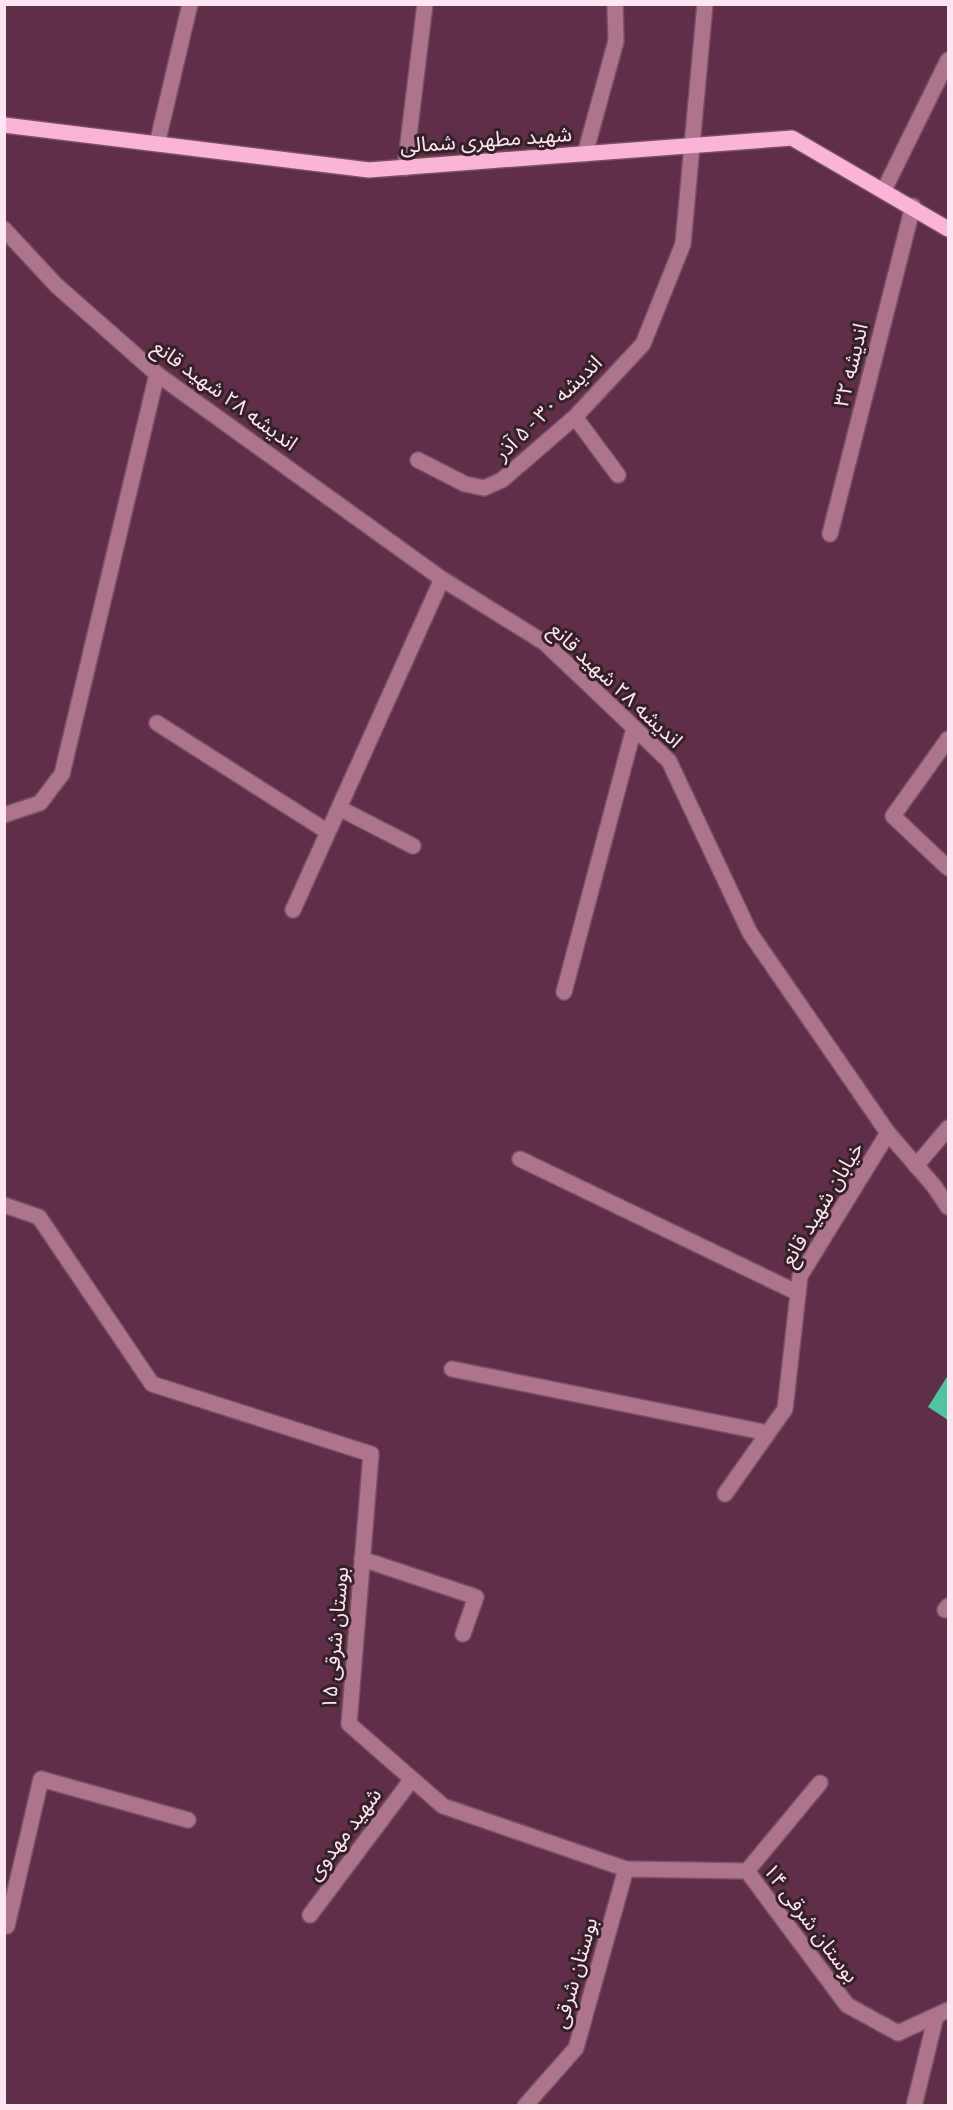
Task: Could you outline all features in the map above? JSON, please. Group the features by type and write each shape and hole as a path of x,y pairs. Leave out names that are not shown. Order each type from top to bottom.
{"main road":[{"name":"شهید مطهری شمالی","path":"4,125 369,170 792,138 913,206 948,229"}],"street":[{"path":"157,144 190,4"},
{"path":"405,168 425,4"},
{"path":"585,154 616,41 615,4"},
{"name":"اندیشه ۳۰ - ۵ آذر","path":"418,460 465,484 484,488 502,480 575,417 643,344 683,244 690,146 705,4"},
{"path":"884,190 948,60"},
{"name":"اندیشه ۳۲","path":"830,534 913,206"},
{"name":"اندیشه ۲۸ شهید قانع","path":"4,229 56,285 157,374 442,579 545,643 669,761 750,933 888,1133 948,1207"},
{"path":"4,815 40,803 62,774 157,374"},
{"path":"575,417 618,476"},
{"path":"293,910 442,579"},
{"path":"157,723 328,832"},
{"path":"564,992 634,728"},
{"path":"948,739 893,816 948,868"},
{"path":"339,808 413,846"},
{"path":"916,1166 948,1128"},
{"name":"خیابان شهید قانع","path":"725,1494 785,1409 800,1276 888,1133"},
{"path":"520,1159 798,1293"},
{"name":"بوستان شرقی ۱۵","path":"4,1205 39,1217 152,1384 371,1454 349,1724 443,1806 626,1869"},
{"path":"452,1369 768,1433"},
{"path":"362,1559 476,1597 463,1634"},
{"path":"5,1928 41,1779 189,1820"},
{"name":"شهید مهدوی","path":"310,1915 412,1779"},
{"path":"747,1871 820,1783"},
{"name":"بوستان شرقی ۱۴","path":"626,1869 747,1871 847,2005 898,2033 942,2013"},
{"name":"بوستان شرقی","path":"525,2106 576,2048 626,1869"},
{"path":"915,2106 942,2013"}],"building":[{"path":"948,1375 948,1420 928,1407"}]}
